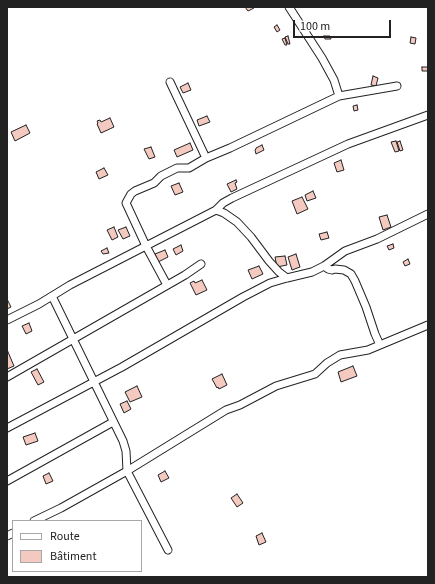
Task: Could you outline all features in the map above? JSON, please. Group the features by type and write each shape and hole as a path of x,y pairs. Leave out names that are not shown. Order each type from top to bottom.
{"street":[{"path":"289,7 322,58 334,80 339,96"},
{"path":"170,82 206,158"},
{"path":"168,285 146,246 126,203 128,198 135,191 154,183 161,176 177,168 189,168 206,158 339,96 397,86"},
{"path":"7,320 216,210 232,198 348,144 428,115"},
{"path":"216,210 224,213 237,222 251,237 269,261 287,278"},
{"path":"7,428 95,382 270,283 312,272 324,266 345,251 384,236 428,214"},
{"path":"7,377 168,285 201,264"},
{"path":"324,266 332,270 344,270 351,274 366,307 374,334 380,345"},
{"path":"52,296 72,340 95,382 123,441 128,471 168,550"},
{"path":"36,520 128,471 226,410 240,405 279,385 315,374 327,363 340,355 356,353 380,345 428,325"},
{"path":"7,481 113,422"}],"building":[{"path":"245,7 253,7 254,8 248,11"},
{"path":"277,25 280,30 277,32 274,27"},
{"path":"288,36 290,44 288,44 285,37"},
{"path":"324,36 330,36 331,39 325,39"},
{"path":"411,37 416,38 415,44 410,43"},
{"path":"285,38 287,45 285,45 282,39"},
{"path":"422,67 428,67 428,71 422,71"},
{"path":"373,76 378,78 376,86 371,85"},
{"path":"188,83 191,90 183,93 180,87"},
{"path":"357,105 358,110 354,111 353,106"},
{"path":"207,116 210,122 199,126 197,120"},
{"path":"110,118 114,127 101,133 97,121 100,120 101,122"},
{"path":"26,125 30,133 15,141 11,132"},
{"path":"396,141 399,151 395,152 391,142"},
{"path":"400,141 403,150 400,151 397,142"},
{"path":"190,143 193,150 177,157 174,150"},
{"path":"262,145 264,150 256,154 256,148"},
{"path":"151,147 155,157 149,159 144,149"},
{"path":"341,160 344,170 337,172 334,163"},
{"path":"104,168 108,175 99,179 96,172"},
{"path":"236,180 237,182 235,183 237,189 231,192 227,184"},
{"path":"179,183 183,192 175,195 171,186"},
{"path":"313,191 316,198 307,201 305,195"},
{"path":"302,197 308,209 297,214 292,201"},
{"path":"387,215 391,227 383,230 379,217"},
{"path":"114,227 118,237 112,240 107,230"},
{"path":"126,227 130,236 123,239 118,230"},
{"path":"327,232 329,238 321,240 319,234"},
{"path":"393,244 394,248 389,250 387,246"},
{"path":"181,245 183,251 176,255 173,249"},
{"path":"107,248 109,253 103,254 101,251"},
{"path":"165,250 168,257 158,262 155,254"},
{"path":"296,254 300,267 292,270 288,257"},
{"path":"285,256 287,265 277,267 275,257"},
{"path":"408,259 410,264 405,266 403,262"},
{"path":"259,266 263,274 252,279 248,270"},
{"path":"202,280 207,290 196,295 190,283 194,281 195,283"},
{"path":"7,299 11,307 7,309"},
{"path":"29,323 32,331 26,334 22,326"},
{"path":"8,352 14,366 7,369 7,353"},
{"path":"353,366 357,376 341,382 338,372"},
{"path":"37,369 44,382 38,385 31,372"},
{"path":"222,374 227,385 219,389 212,379"},
{"path":"137,386 142,397 130,402 125,392"},
{"path":"127,401 131,409 124,413 120,404"},
{"path":"35,433 38,441 26,445 23,437"},
{"path":"165,471 169,478 161,482 158,475"},
{"path":"49,473 53,481 46,484 43,476"},
{"path":"237,494 243,503 237,507 231,498"},
{"path":"262,533 266,542 259,545 256,536"}]}
